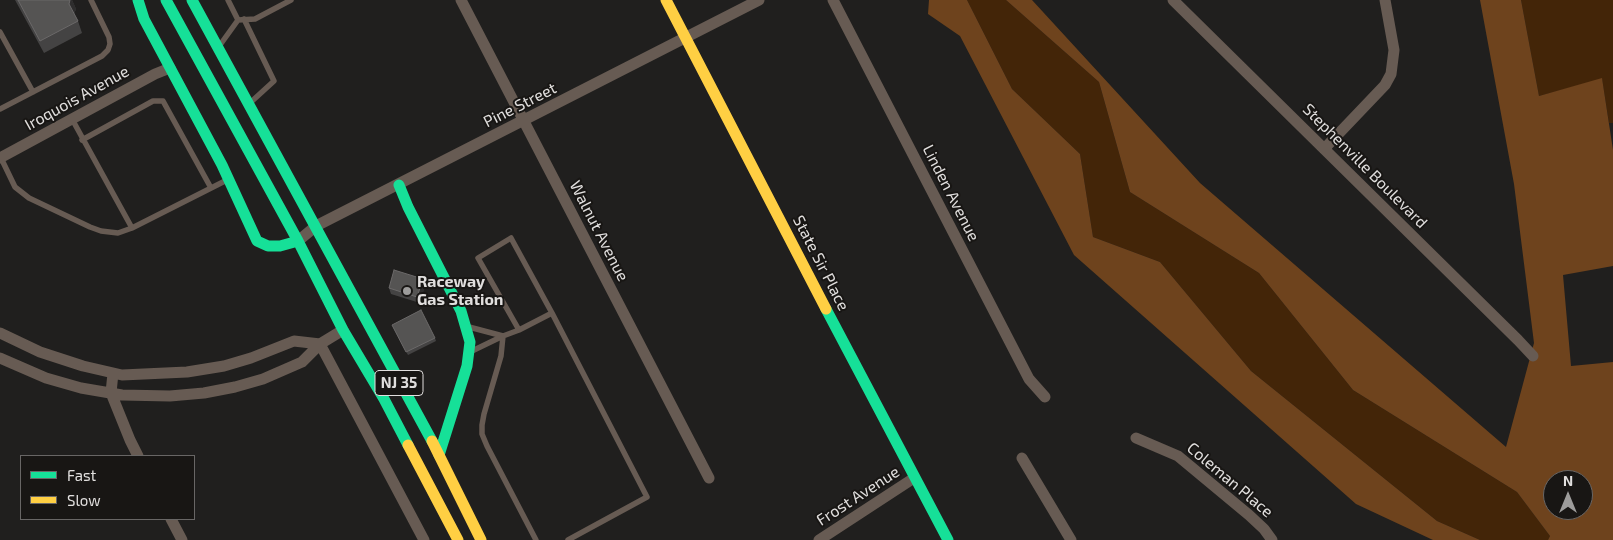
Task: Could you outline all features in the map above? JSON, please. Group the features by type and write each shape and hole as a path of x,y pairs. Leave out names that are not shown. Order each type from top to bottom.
{"main road":[{"path":"138,0 144,18 229,179 257,241 268,246 280,246 298,241"},
{"name":"NJ 35","path":"166,0 298,241 343,330 384,399 458,540"},
{"name":"NJ 35","path":"192,0 219,46 439,455 481,540"},
{"name":"State Sir Place","path":"666,0 948,540"},
{"path":"399,184 408,208 461,311 470,342 467,366 439,455"}],"street":[{"name":"Walnut Avenue","path":"461,0 709,478"},
{"name":"Pine Street","path":"298,241 316,226 759,0"},
{"name":"Linden Avenue","path":"833,0 1029,378 1045,398"},
{"name":"Stephenville Boulevard","path":"1173,0 1533,356"},
{"path":"1324,149 1385,85 1391,74 1394,50 1385,0"},
{"name":"Iroquois Avenue","path":"0,158 155,74 170,68"},
{"path":"0,358 46,378 81,388 122,395 170,396 204,393 235,387 264,378 302,362 320,344 343,330"},
{"path":"0,333 40,352 83,366 122,375 187,372 224,366 252,358 294,342 320,344"},
{"path":"320,344 424,540"},
{"path":"113,373 111,393 138,455"},
{"name":"Coleman Place","path":"1136,438 1178,456 1249,514 1272,540"},
{"path":"1022,458 1071,540"},
{"name":"Frost Avenue","path":"819,540 914,478"},
{"path":"172,520 182,540"}],"lane":[{"path":"0,110 102,56 108,50 110,44 109,37 91,0"},
{"path":"228,0 274,81 249,103"},
{"path":"219,46 241,20 255,19 291,0"},
{"path":"0,32 33,92"},
{"path":"82,140 153,101 164,101 210,188"},
{"path":"72,119 132,228"},
{"path":"0,158 15,186 29,198 101,231 118,233 132,228 229,179"},
{"path":"519,330 478,258 511,238 647,497 568,540"},
{"path":"468,352 485,346 552,313"},
{"path":"466,326 503,336"},
{"path":"503,336 501,356 484,414 482,434 536,540"}],"shaded area":[{"path":"929,0 967,0 1012,89 1080,154 1093,237 1160,262 1251,371 1437,521 1480,540 1433,540 1356,504 1074,255 960,36 928,14"},
{"path":"967,0 1006,0 1099,82 1130,192 1259,273 1353,390 1517,492 1550,536 1548,540 1480,540 1437,521 1251,371 1160,262 1093,237 1080,154 1012,89"},
{"path":"1006,0 1032,0 1200,183 1506,447 1534,343 1514,184 1480,0 1521,0 1539,96 1602,78 1613,150 1613,266 1563,275 1571,366 1613,362 1613,540 1548,540 1550,536 1517,492 1353,390 1259,273 1130,192 1099,82"},
{"path":"1521,0 1613,0 1613,123 1609,123 1602,79 1539,96"}],"building":[{"path":"18,0 70,0 69,4 78,21 40,41"},
{"path":"394,270 423,279 417,297 389,288"},
{"path":"421,310 435,338 406,352 392,325"}],"traffic: fast":[{"path":"138,0 144,19 222,165 257,241 268,246 280,246 298,241"},
{"path":"166,0 298,241 343,330 384,399 408,445"},
{"path":"192,0 432,441"},
{"path":"399,185 408,207 461,311 470,342 467,366 439,455"},
{"path":"826,309 948,540"}],"traffic: slow":[{"path":"666,0 826,309"},
{"path":"432,441 481,540"},
{"path":"408,445 458,540"}],"place":[{"name":"Raceway Gas Station","path":"407,291"}]}
